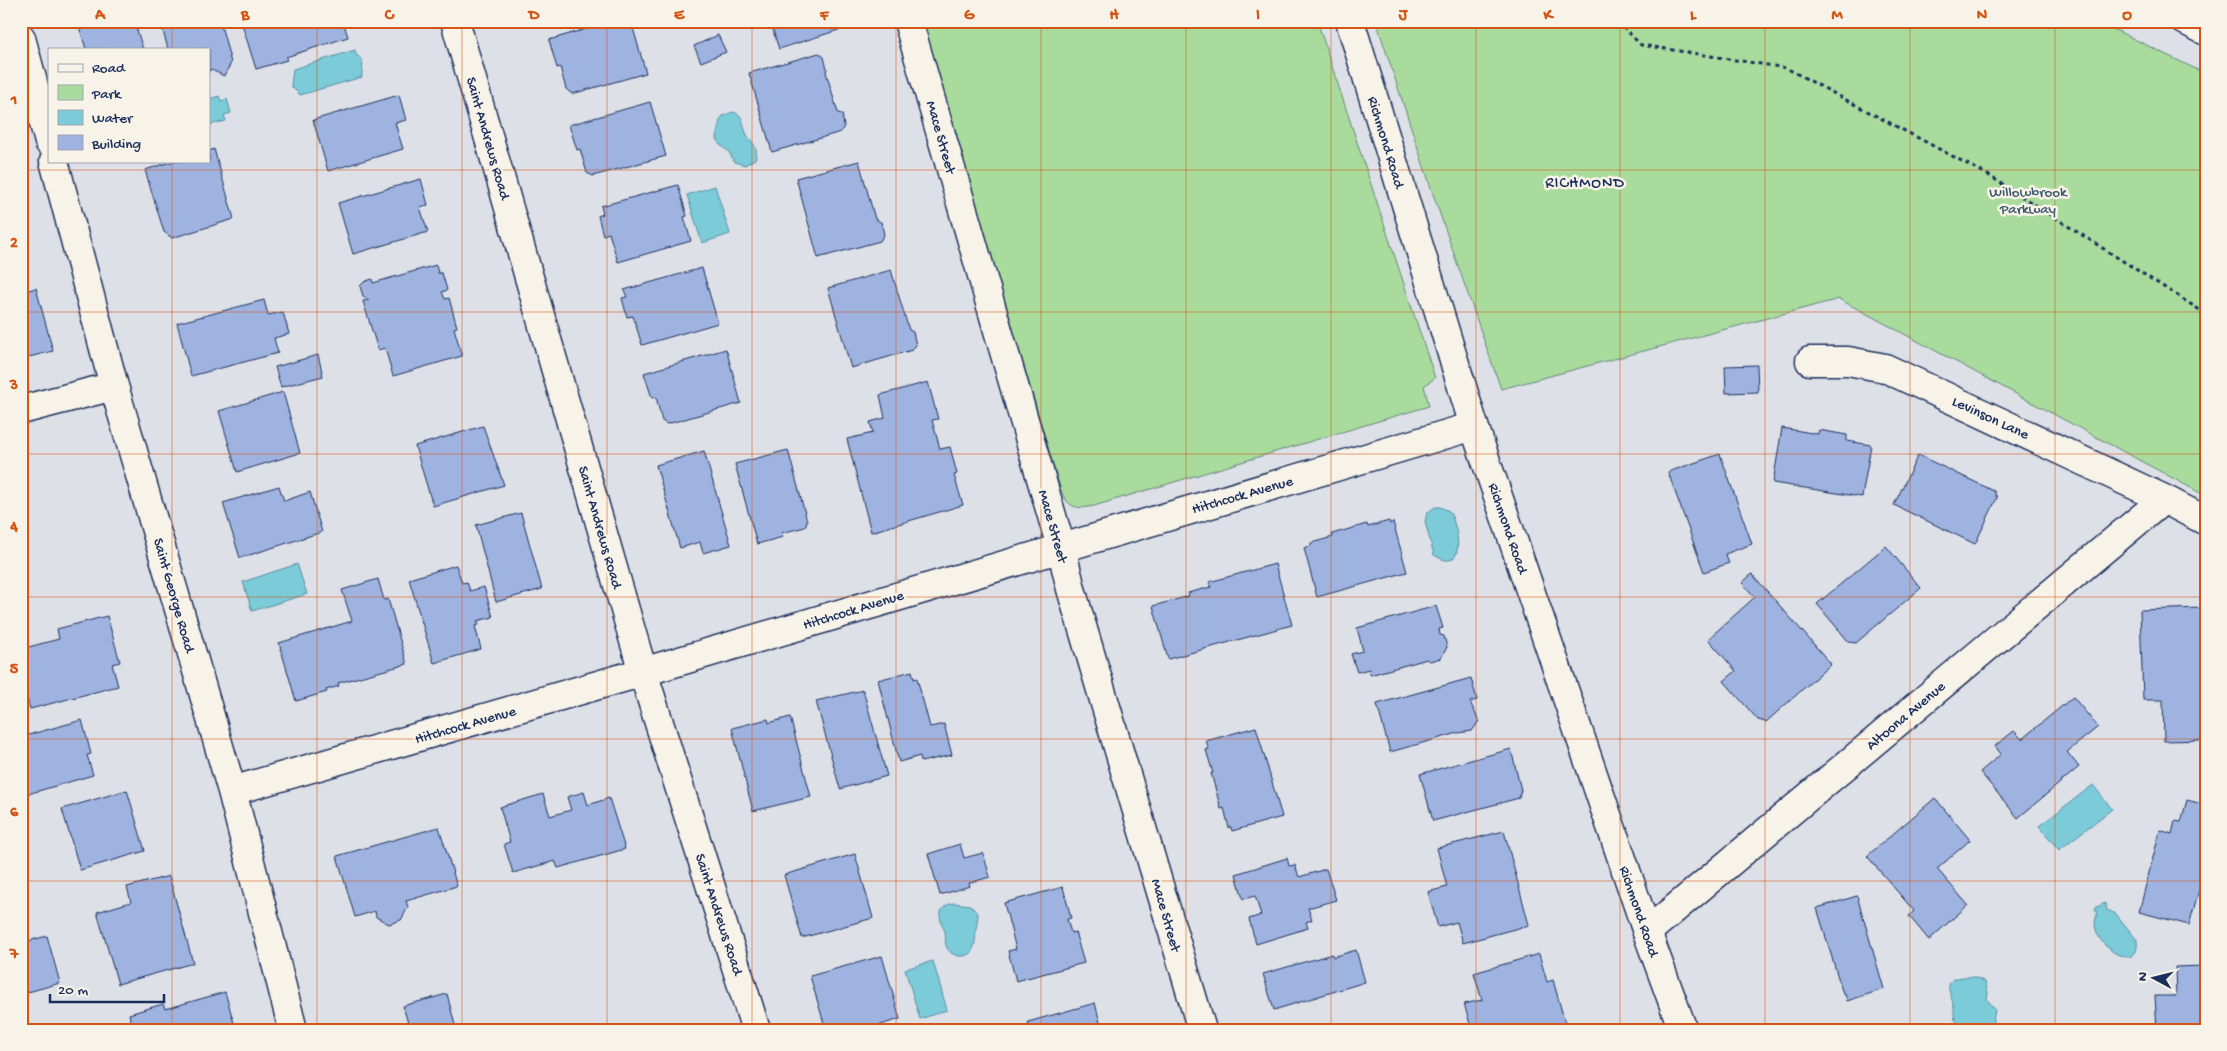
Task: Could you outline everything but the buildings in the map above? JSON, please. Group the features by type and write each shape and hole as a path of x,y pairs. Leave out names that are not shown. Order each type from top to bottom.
{"street":[{"name":"Saint Andrews Road","path":"455,21 643,672 756,1030"},
{"name":"Mace Street","path":"908,21 1061,547 1074,598 1202,1030"},
{"name":"Richmond Road","path":"1350,21 1474,426 1646,932 1683,1030"},
{"path":"2186,21 2206,31"},
{"path":"21,38 48,138"},
{"name":"Saint George Road","path":"54,162 114,386 232,791 293,1030"},
{"name":"Levinson Lane","path":"1810,361 1848,361 1886,368 2164,499 2206,521"},
{"path":"21,410 114,386"},
{"name":"Hitchcock Avenue","path":"232,791 643,672 1474,426"},
{"name":"Altoona Avenue","path":"1646,932 2164,499"}],"path":[{"path":"1617,21 1641,45 1786,68 1988,175 2206,314"}],"green space":[{"path":"921,21 1317,21 1435,378 1424,386 1429,406 1094,506 1081,508 1072,506 1065,499 1060,487"},
{"name":"Willowbrook Parkway","path":"1376,21 2097,21 2206,74 2206,496 1839,299 1501,389 1432,191"}],"water":[{"path":"355,50 356,55 362,62 362,77 300,95 291,86 293,69"},
{"path":"219,96 221,101 227,99 231,113 224,115 226,121 210,125 210,99"},
{"path":"733,112 741,117 745,130 756,150 755,159 745,165 734,162 729,152 719,144 717,138 720,120 723,116"},
{"path":"715,186 730,234 702,243 687,195"},
{"path":"1435,507 1449,511 1453,518 1458,547 1456,555 1452,559 1445,560 1434,555 1425,522 1427,513"},
{"path":"297,564 307,594 252,611 243,582"},
{"path":"2093,785 2112,809 2059,850 2039,826"},
{"path":"954,903 970,905 978,914 974,948 965,956 954,955 946,946 945,931 940,916 942,909"},
{"path":"2105,903 2107,910 2116,914 2137,940 2136,951 2131,956 2123,956 2114,952 2098,936 2095,925 2097,915 2095,908"},
{"path":"933,961 947,1010 920,1019 905,969"},
{"path":"1962,977 1975,977 1985,982 1988,993 1987,999 1995,1010 1993,1021 1990,1025 1963,1026 1955,1020 1954,1005 1949,987 1952,981"}],"district":[{"name":"RICHMOND","path":"1585,181"}]}
